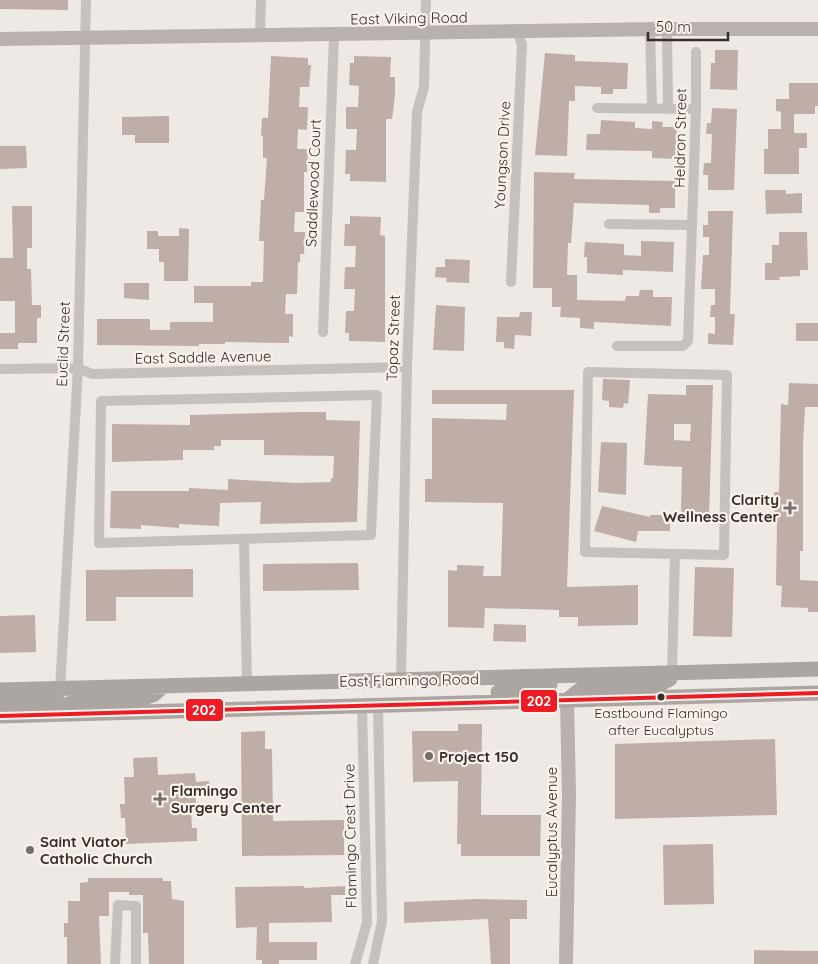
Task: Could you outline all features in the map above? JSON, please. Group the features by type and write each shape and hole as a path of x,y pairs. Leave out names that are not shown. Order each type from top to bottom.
{"main road":[{"name":"East Flamingo Road","path":"0,690 401,679 550,677 818,668"},
{"path":"567,700 580,690 588,688 660,684 670,679 672,673"},
{"path":"455,703 466,696 476,694 543,688 550,684 550,677"},
{"path":"43,715 56,706 75,702 144,698 153,695 162,687"},
{"path":"0,704 39,702 53,696 60,689"},
{"name":"East Flamingo Road","path":"0,716 818,694"}],"street":[{"name":"Euclid Street","path":"60,689 78,368 86,0"},
{"path":"260,36 261,0"},
{"name":"Topaz Street","path":"401,679 407,367 417,112 424,87 426,0"},
{"name":"East Viking Road","path":"0,40 334,36 650,29 818,29"},
{"path":"650,29 652,108"},
{"path":"667,29 668,109"},
{"name":"Youngson Drive","path":"510,282 522,45 517,31"},
{"name":"Saddlewood Court","path":"323,332 334,36"},
{"name":"Heldron Street","path":"617,346 683,346 688,341 696,109 696,52"},
{"path":"597,108 696,109"},
{"path":"610,224 692,225"},
{"name":"East Saddle Avenue","path":"0,369 78,368 92,374 407,367"},
{"path":"588,372 727,375 724,555 675,554 585,552 588,372"},
{"path":"377,395 371,535 244,539 99,543 101,401 377,395"},
{"path":"244,539 247,684"},
{"path":"672,673 675,554"},
{"name":"Eucalyptus Avenue","path":"566,964 569,794 567,700"},
{"name":"Flamingo Crest Drive","path":"355,964 367,923 362,706"},
{"name":"Flamingo Crest Drive","path":"373,964 382,921 378,706"},
{"path":"115,964 118,905 136,906 136,964"}],"building":[{"path":"0,0 68,0 68,10 0,9"},
{"path":"715,50 738,50 737,90 710,89 711,63 715,63"},
{"path":"545,53 575,55 575,61 628,63 627,89 613,89 613,94 601,94 601,87 575,86 575,101 569,101 567,156 535,155"},
{"path":"271,56 308,58 308,65 311,65 309,87 300,87 299,107 308,107 307,130 298,129 297,149 308,149 307,172 304,172 304,212 295,212 294,232 305,232 304,254 300,254 300,262 298,262 297,294 286,294 285,314 293,314 293,337 289,336 289,343 225,342 225,344 199,344 199,346 97,345 97,319 150,319 150,330 170,330 170,322 213,322 213,303 194,303 194,286 251,286 251,282 263,282 264,241 259,241 261,200 264,200 267,158 263,158 263,136 261,136 262,118 268,118"},
{"path":"354,56 391,57 390,77 395,77 395,95 392,119 386,119 386,182 350,181 350,174 345,174 346,150 356,150 357,129 346,129 346,107 358,107 359,86 349,85 350,63 354,63"},
{"path":"789,83 818,83 818,106 815,106 815,114 794,114 794,133 807,133 807,148 799,148 799,174 764,174 764,149 768,149 768,129 781,129 781,112 776,111 776,99 789,99"},
{"path":"712,108 737,109 734,190 708,190 708,175 703,175 704,163 711,163 712,134 706,134 707,123 711,123"},
{"path":"169,116 169,143 135,143 135,135 122,135 122,117"},
{"path":"601,120 635,122 635,128 652,129 652,121 663,122 662,127 677,127 675,159 652,158 652,151 586,150 587,134 600,134"},
{"path":"0,146 26,146 27,168 0,169"},
{"path":"534,172 575,173 574,179 675,181 675,208 660,208 660,213 649,213 649,205 574,203 571,243 568,243 567,275 577,275 577,300 625,301 626,296 639,296 640,290 653,290 653,297 672,297 671,326 594,322 594,329 580,328 580,318 560,317 561,307 552,307 552,288 533,288"},
{"path":"765,190 786,190 786,194 802,193 802,213 766,214"},
{"path":"12,206 32,206 32,248 27,248 27,269 31,269 32,305 41,305 41,318 37,318 37,343 18,343 18,349 0,349 0,333 15,333 15,301 0,301 0,258 13,258"},
{"path":"708,211 733,211 730,314 735,314 733,345 708,344 708,333 715,334 715,317 710,317 711,305 715,305 715,289 701,289 703,255 709,255 709,237 703,237 703,225 708,225"},
{"path":"350,216 381,217 380,235 385,236 385,342 349,341 349,333 345,333 346,311 354,311 355,289 344,289 345,267 355,267 356,246 344,246 345,224 350,224"},
{"path":"179,228 189,229 188,281 164,281 164,262 159,262 159,249 147,249 147,231 158,231 158,236 179,236"},
{"path":"779,232 807,232 808,270 800,270 800,276 779,277 780,280 765,280 765,263 772,263 772,245 779,245"},
{"path":"641,241 674,242 673,272 623,270 623,275 587,273 587,257 584,257 585,242 624,244 624,255 641,256"},
{"path":"445,259 470,260 469,283 446,282 447,278 435,277 436,267 445,267"},
{"path":"124,283 149,283 149,300 124,298"},
{"path":"436,305 465,307 464,351 433,350"},
{"path":"520,312 532,312 531,336 515,335 514,349 504,348 504,342 496,342 497,317 519,317"},
{"path":"796,323 818,323 818,341 796,341"},
{"path":"603,379 630,380 628,404 624,403 623,408 609,407 609,401 602,400"},
{"path":"789,383 818,384 818,407 805,407 803,551 800,551 800,580 818,581 818,612 808,612 808,608 781,607 782,586 776,585 777,521 774,521 774,492 779,492 781,404 788,405"},
{"path":"686,385 713,385 709,517 681,516 682,467 644,465 648,394 686,395","holes":["674,424 691,424 690,441 674,440"]},
{"path":"432,390 574,390 567,587 638,585 638,625 578,626 578,617 559,617 559,610 485,608 484,628 448,627 448,570 457,571 457,565 484,566 483,576 501,576 503,503 425,502 425,479 432,479 432,418 506,420 507,404 432,404"},
{"path":"326,412 326,420 360,421 357,522 260,524 261,502 220,503 219,526 179,524 179,528 141,525 141,529 110,528 111,491 189,491 189,488 228,490 228,479 296,483 331,482 331,478 333,478 334,456 264,455 264,440 221,440 221,446 214,446 214,450 183,450 183,460 112,462 112,424 190,425 190,415"},
{"path":"601,442 627,443 626,495 598,492"},
{"path":"602,506 650,517 650,515 670,515 670,531 638,531 636,542 594,531"},
{"path":"358,563 359,590 263,591 263,564"},
{"path":"695,567 734,568 732,637 693,636"},
{"path":"193,569 193,597 116,597 116,621 86,621 86,570"},
{"path":"35,615 36,652 0,653 0,616"},
{"path":"494,624 526,625 526,642 493,641"},
{"path":"458,724 482,724 481,815 541,815 540,856 461,856 461,844 457,844 458,781 413,782 412,731 458,731"},
{"path":"265,731 265,749 272,749 273,821 344,820 344,855 242,856 241,732"},
{"path":"775,739 777,815 615,819 615,744"},
{"name":"Flamingo Surgery Center","path":"157,757 158,775 195,773 196,782 209,781 210,794 196,795 196,808 191,808 192,828 197,828 197,841 126,844 125,818 121,818 120,804 125,804 124,777 134,777 133,758"},
{"path":"713,844 714,904 664,905 663,845"},
{"path":"88,878 163,878 163,881 171,881 172,899 184,901 184,964 149,964 148,933 143,933 143,895 129,895 129,892 109,892 109,916 99,916 101,964 67,964 67,937 64,937 64,923 68,923 68,901 80,901 80,883 88,882"},
{"path":"304,886 304,888 345,886 345,895 331,895 332,922 269,923 269,942 317,942 317,960 279,960 279,964 262,964 262,960 256,960 257,927 236,928 235,887"},
{"path":"476,899 527,900 527,919 510,919 510,964 491,964 488,919 404,923 404,902"},
{"path":"754,950 818,951 818,964 754,964"}],"transit line":[{"name":"202","path":"0,716 818,693"}],"place":[{"name":"Clarity Wellness Center","path":"790,508"},
{"name":"Eastbound Flamingo after Eucalyptus","path":"661,697"},
{"name":"Project 150","path":"429,756"},
{"name":"Flamingo Surgery Center","path":"160,799"},
{"name":"Saint Viator Catholic Church","path":"30,850"}]}
